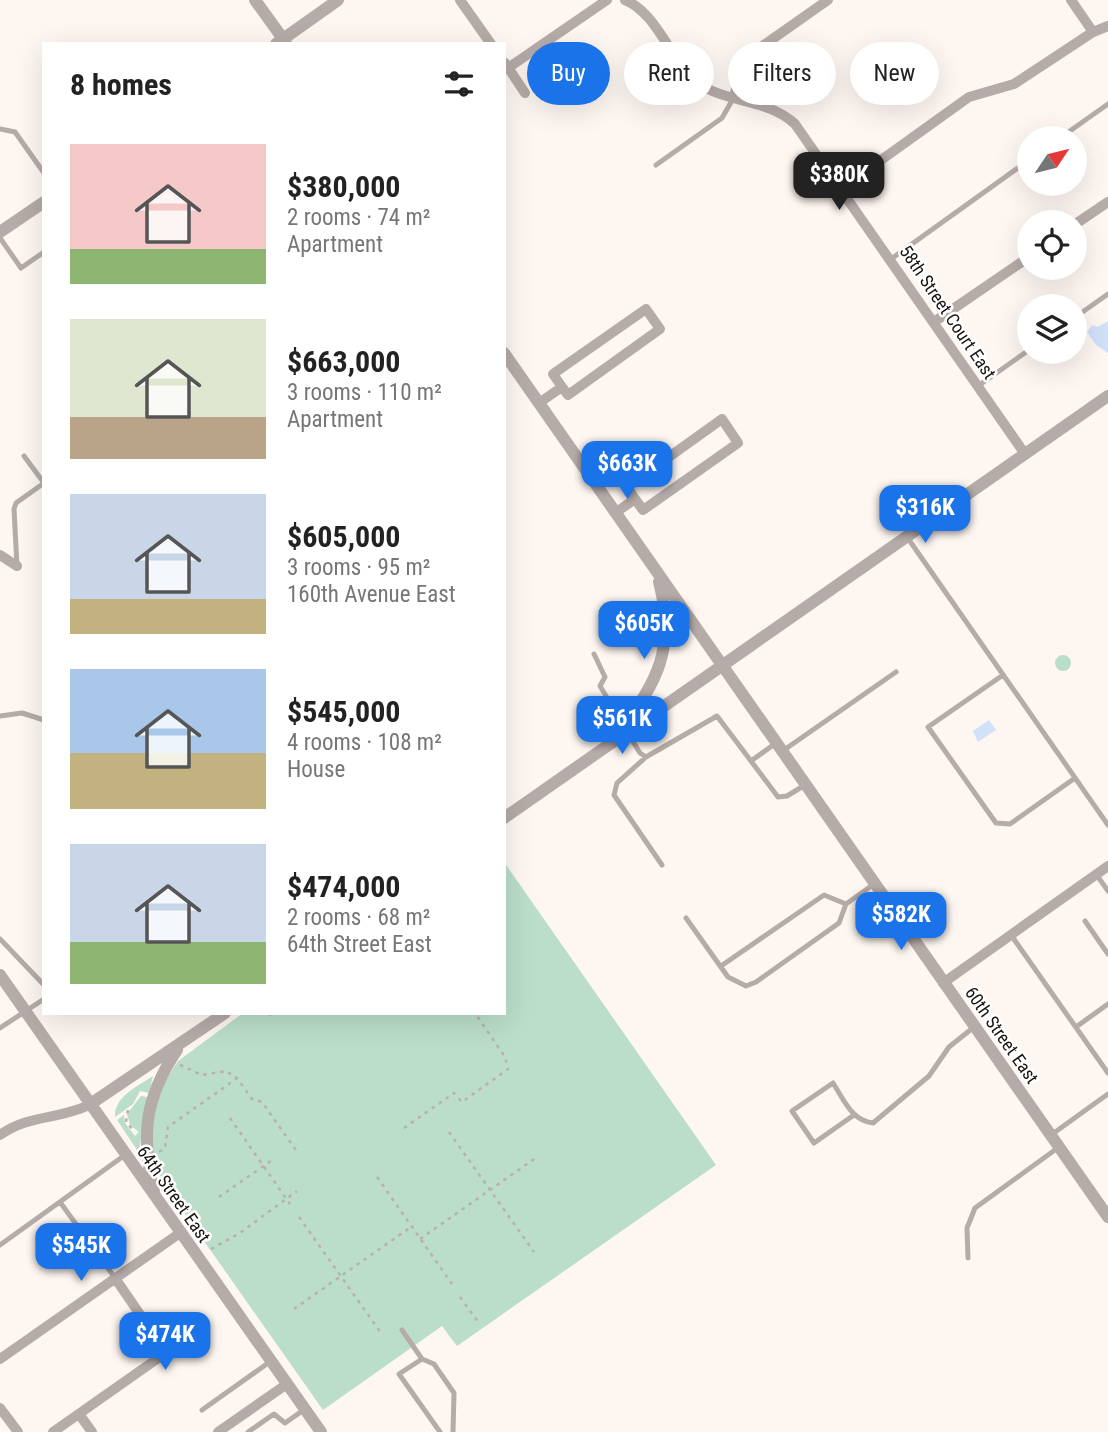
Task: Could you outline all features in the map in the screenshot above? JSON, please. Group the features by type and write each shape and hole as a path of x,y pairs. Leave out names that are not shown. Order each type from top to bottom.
{"street":[{"path":"255,0 282,42 338,0"},
{"path":"525,93 506,65 607,0"},
{"path":"768,42 828,0"},
{"path":"1071,0 1093,32"},
{"name":"58th Street Court East","path":"628,1 646,16 675,58 695,80 712,91 728,95"},
{"path":"466,2 490,42"},
{"path":"842,188 970,97 1014,84 1093,32 1108,26"},
{"name":"58th Street Court East","path":"762,105 788,117 806,137 1025,454"},
{"path":"1087,216 1108,202"},
{"path":"0,232 42,203"},
{"path":"934,322 1017,265"},
{"path":"646,309 660,329 568,395 562,387 553,374 646,309"},
{"name":"60th Street East","path":"506,356 1108,1217"},
{"path":"539,403 562,387"},
{"path":"506,817 610,744 625,729 722,667 1108,396"},
{"path":"722,419 738,443 643,510 635,499 626,487 722,419"},
{"path":"615,513 635,499"},
{"path":"0,555 17,566"},
{"path":"625,729 657,678 662,659 666,622 656,572"},
{"path":"943,983 1108,866"},
{"name":"64th Street East","path":"0,975 321,1432"},
{"path":"0,1135 27,1119 71,1114 89,1105 222,1015"},
{"path":"156,1199 145,1145 147,1119 164,1069 180,1045"},
{"path":"0,1359 180,1233"},
{"path":"53,1432 163,1354 163,1348 114,1279"},
{"path":"218,1432 287,1384"},
{"path":"0,1408 18,1432"},
{"path":"79,1414 92,1432"}],"lane":[{"path":"1077,126 1108,104"},
{"path":"656,165 722,118 729,105"},
{"path":"0,129 15,132 42,170"},
{"path":"891,259 1017,169"},
{"path":"0,238 21,268 42,254"},
{"path":"1087,309 1108,294"},
{"path":"978,386 1017,358"},
{"path":"24,456 42,480"},
{"path":"17,566 14,509 16,503 42,484"},
{"path":"907,537 1108,825"},
{"path":"594,654 605,677 600,686 640,753 646,757"},
{"path":"751,761 779,748 896,672"},
{"path":"1003,675 928,727 996,823 1010,824 1075,778"},
{"path":"0,716 22,713 42,719"},
{"path":"662,865 614,795 617,783 646,757 717,716 778,797 787,796 805,785"},
{"path":"1096,874 1108,891"},
{"path":"686,918 721,966 738,984 756,982 839,923 846,904 874,884"},
{"path":"721,966 824,895 846,904"},
{"path":"1085,921 1108,954"},
{"path":"1011,935 1108,1073"},
{"path":"0,939 42,983"},
{"path":"0,1028 42,1000"},
{"path":"1076,1027 1108,1004"},
{"path":"854,1115 814,1143 792,1111 833,1083 854,1115 862,1122 873,1123 929,1076 949,1047 974,1027"},
{"path":"1050,1135 1108,1094"},
{"path":"968,1258 967,1228 975,1208 1059,1147"},
{"path":"0,1245 125,1155"},
{"path":"60,1202 114,1279"},
{"path":"401,1330 422,1359 434,1364 454,1393 453,1432"},
{"path":"422,1359 399,1374 440,1432"},
{"path":"202,1410 271,1361"},
{"path":"248,1432 274,1414 285,1423 305,1409"}],"path":[{"path":"270,1015 273,1019"},
{"path":"404,1128 454,1093 462,1102 508,1069 505,1056 476,1015"},
{"path":"180,1065 202,1075 226,1071 237,1078 252,1099 262,1102 298,1153"},
{"path":"156,1153 166,1149 168,1127 237,1078"},
{"path":"128,1110 126,1122 134,1131"},
{"path":"230,1118 290,1204"},
{"path":"449,1132 534,1252"},
{"path":"420,1239 537,1157"},
{"path":"219,1197 272,1160"},
{"path":"376,1177 452,1284"},
{"path":"211,1249 240,1233 297,1192"},
{"path":"299,1217 381,1333"},
{"path":"295,1309 411,1227"},
{"path":"460,1297 479,1323"}],"green space":[{"path":"1063,655 1071,663 1063,671 1055,663"},
{"path":"506,865 716,1165 457,1346 442,1326 323,1410 161,1180 152,1154 151,1134 159,1091 178,1061 240,1015 506,1015"},
{"path":"153,1076 149,1093 140,1091 133,1104 115,1117 118,1104 123,1098"},
{"path":"141,1096 147,1097 139,1153 117,1120 124,1115 125,1123 135,1136 139,1132 130,1125 127,1114"}],"water":[{"path":"1108,321 1108,353 1096,345 1087,332 1092,325 1098,327"},
{"path":"989,720 996,730 978,742 973,731"}]}
